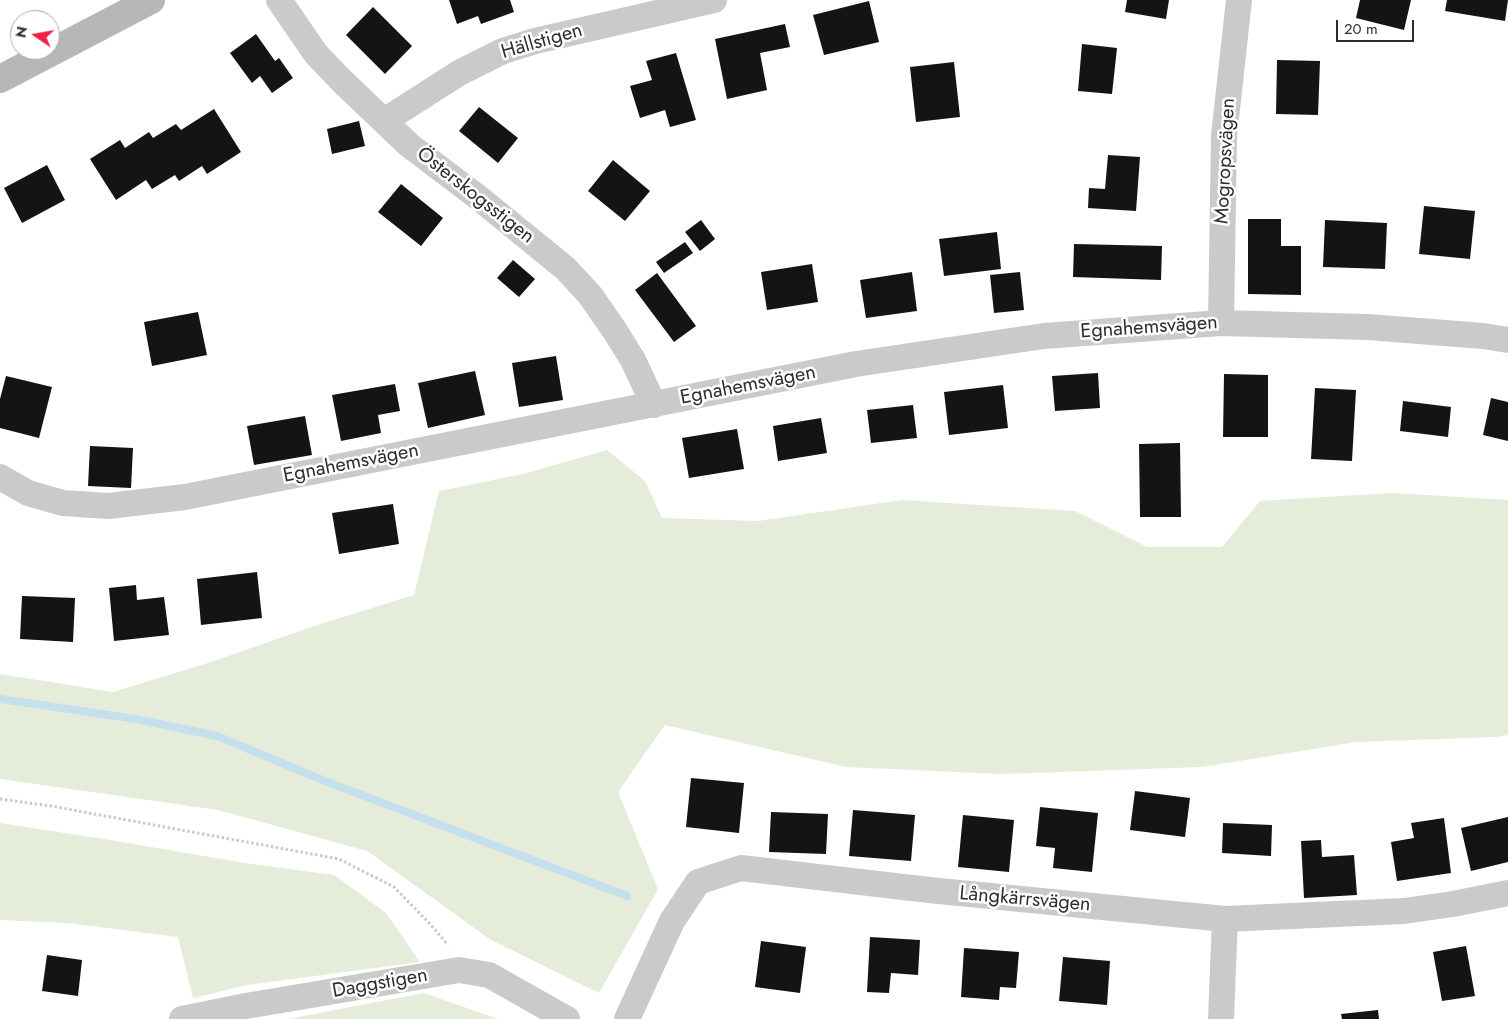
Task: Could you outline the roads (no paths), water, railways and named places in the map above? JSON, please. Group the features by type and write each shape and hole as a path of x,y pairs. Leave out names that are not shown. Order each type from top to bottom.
{"main road":[{"path":"0,79 151,0"}],"street":[{"name":"Österskogsstigen","path":"279,0 316,54 408,145 479,198 566,269 590,295 615,330 633,360 654,405"},
{"name":"Hällstigen","path":"384,121 459,73 503,51 535,41 714,0"},
{"name":"Mogropsvägen","path":"1221,323 1224,136 1239,0"},
{"name":"Egnahemsvägen","path":"0,477 28,493 64,503 108,506 185,497 856,364 1044,336 1221,323 1368,327 1484,336 1508,340"},
{"name":"Långkärrsvägen","path":"627,1019 672,921 698,882 741,868 929,890 1225,919 1404,911 1508,893"},
{"path":"1221,1019 1225,919"},
{"name":"Daggstigen","path":"182,1019 246,1006 459,970 489,975 567,1019"}],"waterway":[{"path":"0,699 136,719 217,736 325,781 627,896"}]}
